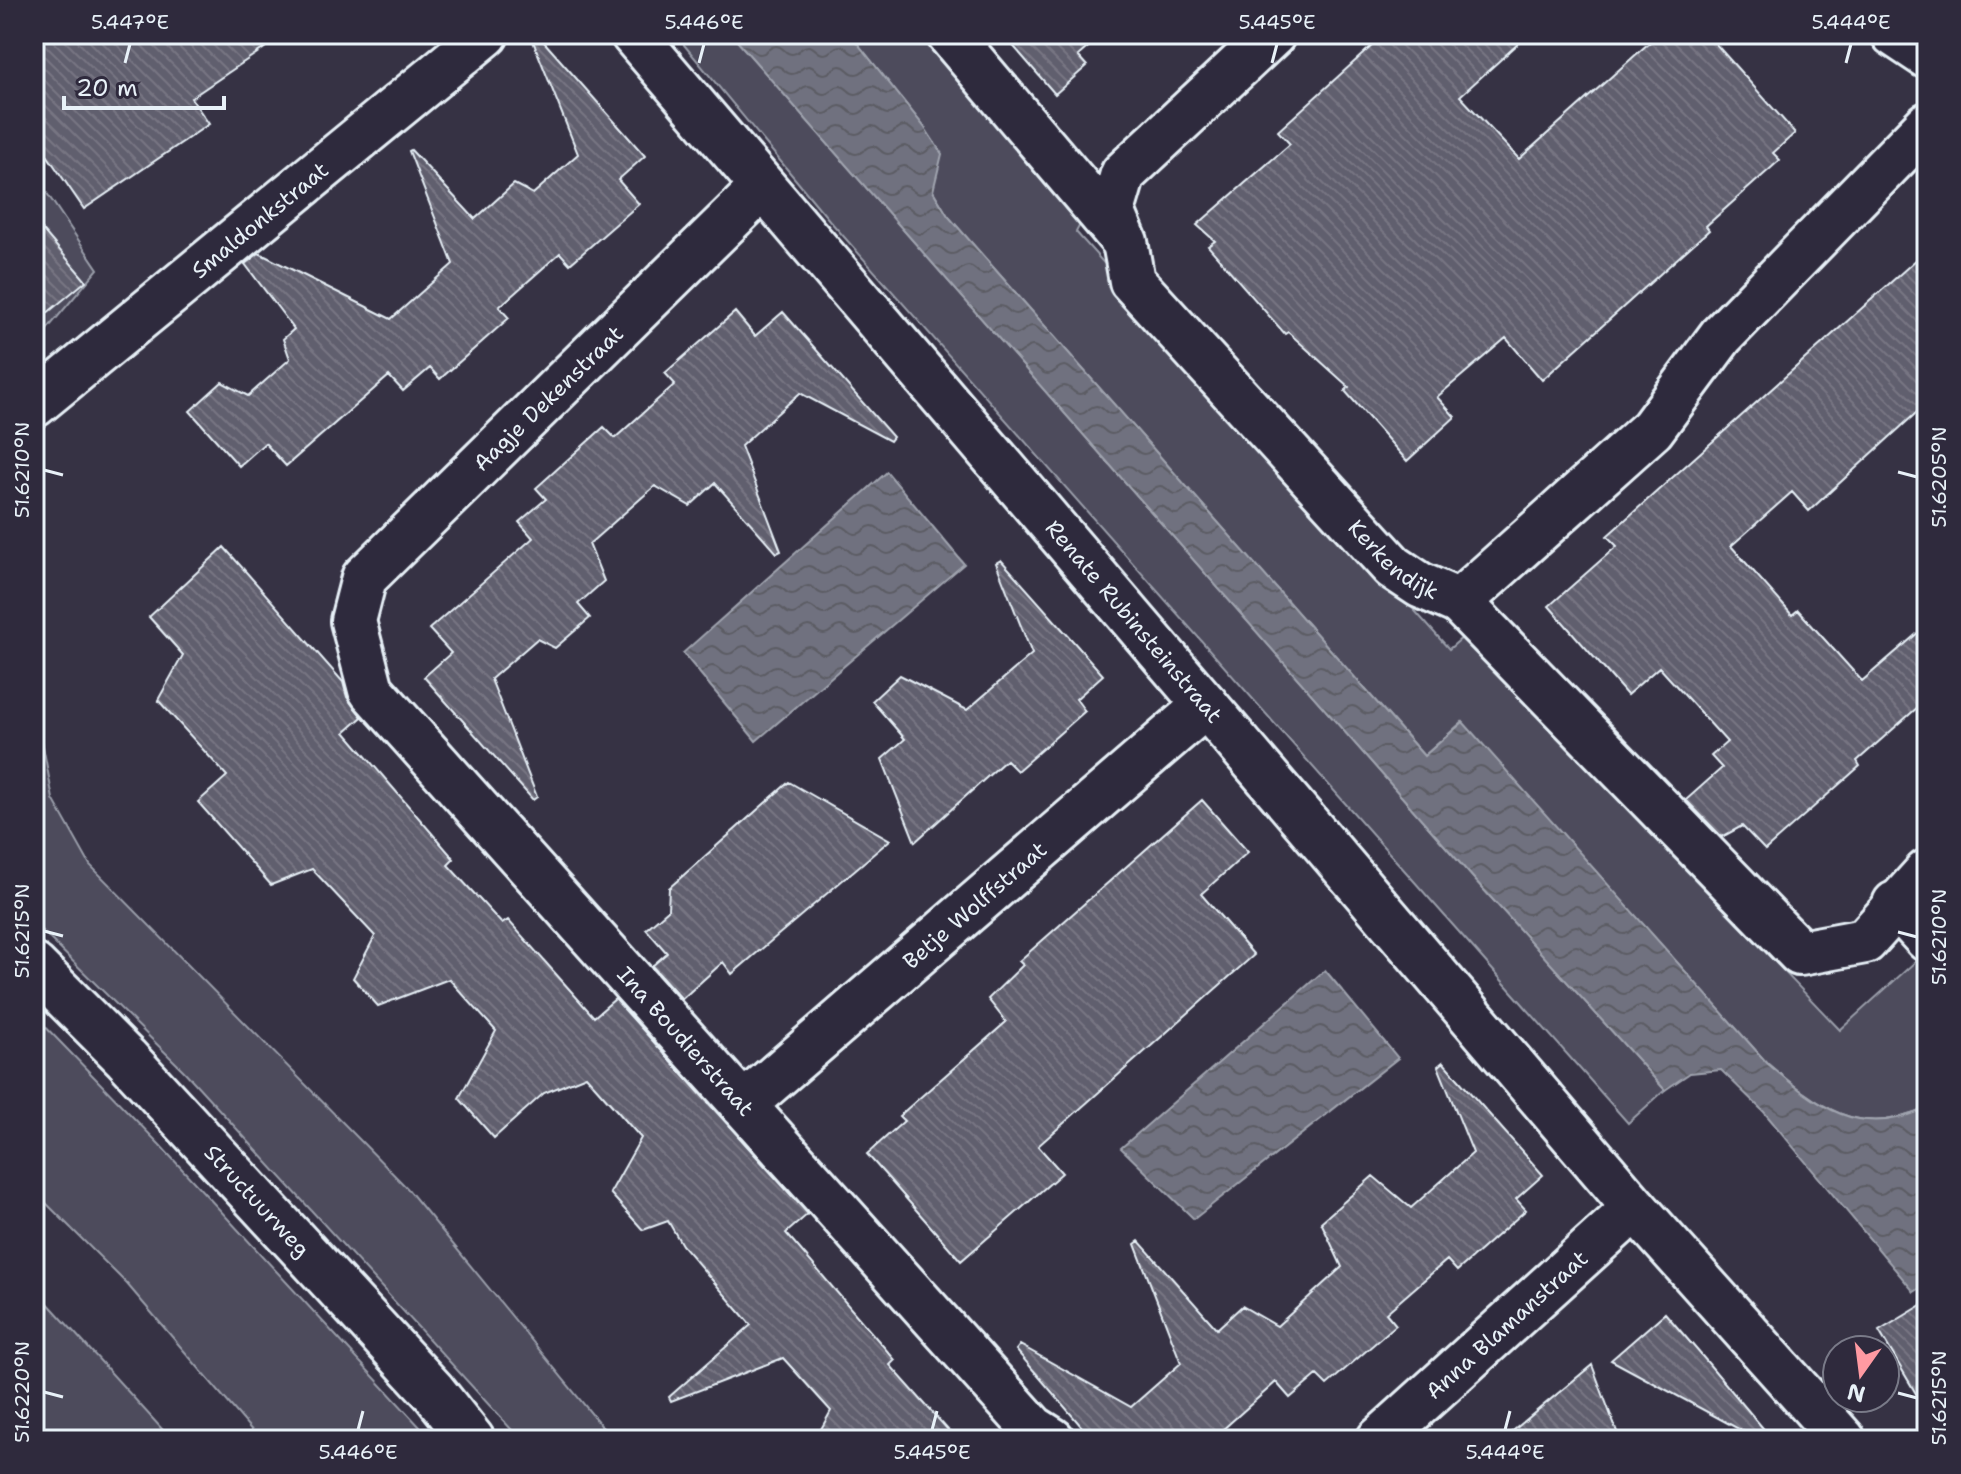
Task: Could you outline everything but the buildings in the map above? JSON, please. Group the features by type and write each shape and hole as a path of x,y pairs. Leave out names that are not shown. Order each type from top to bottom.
{"street":[{"name":"Smaldonkstraat","path":"34,405 486,34"},
{"name":"Renate Rubinsteinstraat","path":"633,34 1635,1208 1843,1440"},
{"path":"949,34 1125,242"},
{"name":"Kerkendijk","path":"1273,34 1123,174 1112,211 1125,242 1132,281 1393,567 1420,585 1459,602 1652,429 1721,336 1927,125"},
{"path":"1894,34 1927,56"},
{"name":"Aagje Dekenstraat","path":"353,621 364,578 763,187"},
{"path":"1459,602 1800,953 1865,941 1895,904 1927,872"},
{"name":"Ina Boudierstraat","path":"353,621 371,690 1033,1428 1052,1440"},
{"name":"Betje Wolffstraat","path":"743,1105 1206,705"},
{"path":"1895,904 1927,939"},
{"name":"Structuurweg","path":"34,966 137,1070 433,1391 472,1440"},
{"name":"Anna Blamanstraat","path":"1379,1440 1635,1208"}],"shaded area":[{"path":"675,34 731,34 1475,880 1665,1090 1628,1123 830,221"},
{"path":"850,34 940,34 1094,199 1076,232 1449,649 1470,631 1712,896 1840,1030 1916,961 1927,964 1927,1108 1880,1121 1860,1119 1840,1114 1804,1093 1767,1063 1462,722 1424,756 948,216 933,191 925,128"},
{"path":"34,174 98,269 34,345"},
{"path":"34,698 53,799 90,865 407,1188 613,1440 521,1440 184,1071 34,923"},
{"path":"34,1015 159,1144 432,1440 260,1440 127,1284 34,1191"},
{"path":"34,1288 172,1440 34,1440"}],"water":[{"path":"731,34 850,34 942,154 933,191 948,216 1424,756 1463,722 1767,1063 1804,1093 1840,1114 1860,1119 1880,1121 1927,1108 1927,1284 1914,1292 1764,1112 1721,1070 1690,1073 1665,1090 1475,880"},
{"path":"887,472 964,564 756,741 683,653"},
{"path":"1325,970 1398,1058 1194,1219 1121,1148"}]}
